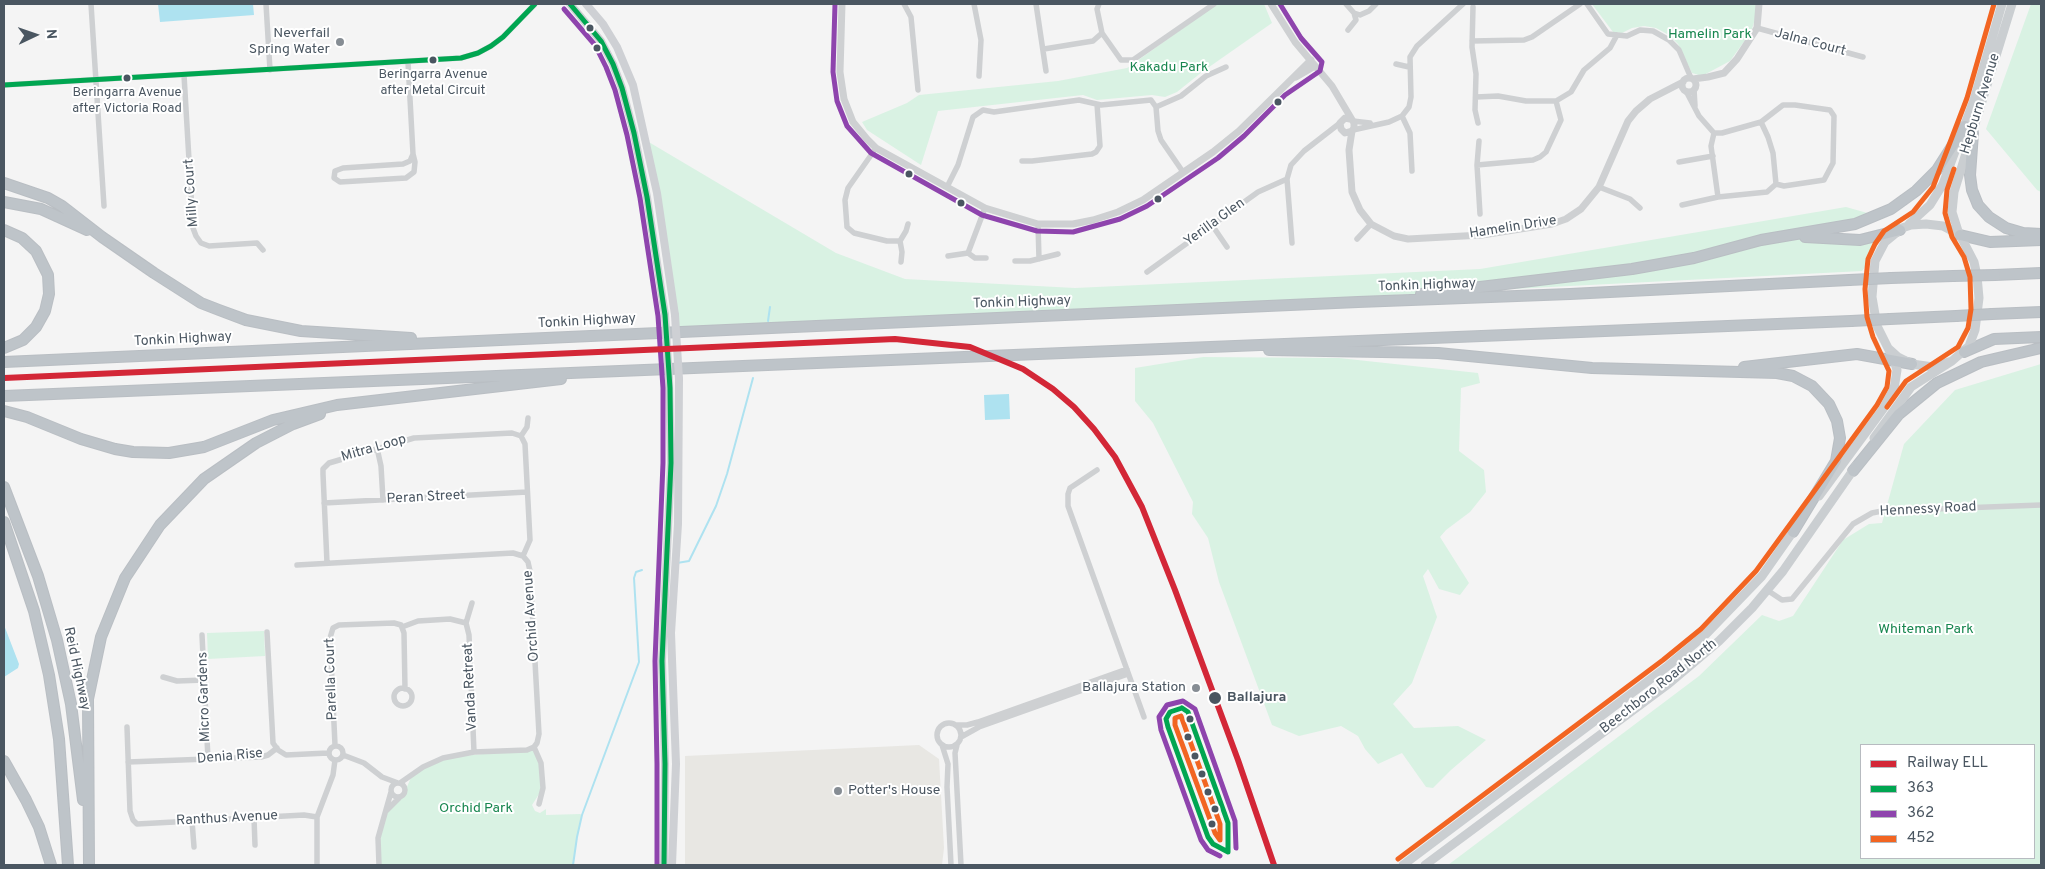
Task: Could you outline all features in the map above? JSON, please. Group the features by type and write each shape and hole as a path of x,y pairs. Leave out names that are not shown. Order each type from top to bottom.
{"highway":[{"path":"1969,130 1970,175 1972,190 1978,205 1988,217 2006,228 2023,233 2041,234"},
{"path":"1358,302 1632,269 1694,258 1761,240 1855,224 1891,209 1916,191 1937,170 1969,130"},
{"path":"4,183 48,198 62,206 102,237 201,303 246,320 283,328 330,334 424,338 642,333"},
{"path":"4,202 41,209 102,237"},
{"path":"1784,236 1860,240 1901,229"},
{"path":"4,230 22,238 36,251 48,275 49,294 45,311 36,327 23,340 4,348"},
{"path":"1960,234 1990,242 2041,240"},
{"name":"Tonkin Highway","path":"4,362 1570,294 1891,278 2041,273"},
{"path":"4,396 2041,312"},
{"path":"1964,352 1994,339 2041,337"},
{"path":"1196,346 1250,350 1438,353 1592,368 1777,373 1794,376 1812,386 1829,404 1834,412 1839,429 1838,454 1831,471 1792,532"},
{"path":"1853,471 1898,414 1919,395 1937,383 1982,362 2041,348"},
{"path":"1696,370 1771,365 1857,354 1912,364"},
{"path":"4,411 27,417 98,445 133,452 151,453 204,447 273,420 300,412 337,405 644,369"},
{"path":"88,865 88,699 91,678 108,617 136,560 160,525 188,494 238,454 274,432 313,416 374,400"},
{"name":"Reid Highway","path":"4,487 38,576 64,672 80,770 88,865"},
{"name":"Reid Highway","path":"4,522 34,611 49,675 62,763 68,865"},
{"path":"4,761 39,827 51,865"}],"main road":[{"path":"570,4 601,42 613,64 622,88 647,197 665,315 671,462 662,661 665,764 664,865"},
{"path":"586,4 610,36 623,60 633,85 657,193 675,315 679,379 678,524 671,633 676,764 672,865"},
{"name":"Hepburn Avenue","path":"1960,234 1953,216 1952,198 2002,4"},
{"name":"Hepburn Avenue","path":"1901,229 1918,218 1935,199 1943,184 1969,130 2012,4"},
{"path":"1932,224 1960,234 1974,262 1979,298 1976,330 1964,352 1952,361 1933,366 1912,364 1898,357 1888,348 1880,334 1874,316 1872,296 1873,270 1878,254 1886,242 1901,229 1912,225 1932,224"},
{"name":"Beechboro Road North","path":"1403,865 1584,727 1668,666 1732,609 1762,576 1890,397 1896,382 1897,370 1888,348"},
{"name":"Beechboro Road North","path":"1425,865 1667,685 1704,655 1734,627 1767,590 1798,550 1906,392 1926,375 1952,361"},
{"path":"1584,727 1580,734 1583,739 1604,731"},
{"path":"1430,865 1438,856"}],"street":[{"path":"91,4 104,206"},
{"path":"266,4 270,70"},
{"path":"4,85 461,58 478,53 503,37 535,4"},
{"path":"842,4 840,72 844,99 853,122 876,148 985,208 1002,215 1038,224 1073,224 1093,220 1118,212 1143,200 1213,152 1239,131 1280,89 1313,63"},
{"path":"904,4 911,17 918,90"},
{"path":"974,4 981,40 979,76"},
{"path":"1036,4 1046,72"},
{"path":"1099,4 1097,9 1102,33 1121,60 1133,60 1214,4"},
{"name":"Hamelin Drive","path":"1271,4 1295,42 1332,86 1340,101 1347,126 1352,192 1360,210 1371,224 1394,236 1408,239 1482,235 1566,220 1581,209 1599,187 1632,116 1650,99 1688,80 1724,72 1737,59 1757,28 1759,4"},
{"path":"1346,4 1354,13 1356,20 1348,30"},
{"path":"1354,13 1360,15 1369,11 1376,4"},
{"path":"1292,242 1287,179 1291,165 1325,135 1347,126 1389,122 1402,116 1409,107 1411,97 1410,57 1417,46 1463,4"},
{"path":"1472,41 1524,40 1532,37 1580,4"},
{"path":"1587,4 1608,34 1628,36 1640,30 1653,32 1669,40 1679,50 1688,80 1696,84 1695,108"},
{"path":"1473,7 1472,41 1476,74 1475,110 1478,123"},
{"name":"Jalna Court","path":"1757,28 1863,57"},
{"path":"1044,49 1093,41 1102,33"},
{"path":"1476,97 1498,96 1526,101 1556,101 1571,92 1584,70 1610,48 1617,35"},
{"path":"408,62 415,169 412,176 340,182 334,178 335,171 343,168 403,164 410,161 413,154"},
{"path":"1396,64 1410,67"},
{"path":"1156,107 1181,96 1206,76 1226,67"},
{"name":"Milly Court","path":"184,75 193,228 196,236 201,243 209,246 256,243 263,250"},
{"name":"Hamelin Drive","path":"1669,91 1686,91 1695,88 1708,77"},
{"path":"1688,80 1682,87 1704,124 1714,133 1722,133 1761,122 1783,106 1795,105 1830,110 1834,116 1832,164 1824,180 1784,186 1776,184"},
{"path":"947,187 958,165 973,117 983,110 994,112 1079,100 1097,104 1151,100 1156,107 1158,131 1161,140 1183,172"},
{"path":"1477,164 1533,160 1540,157 1546,152 1561,120 1556,101"},
{"path":"1022,161 1092,154 1096,152 1100,146 1097,104"},
{"path":"1402,116 1410,133 1412,171"},
{"path":"1761,122 1773,153 1776,184"},
{"path":"1714,133 1711,146 1718,197"},
{"path":"1479,141 1477,164 1480,214"},
{"path":"876,148 848,188 845,200 847,227 854,233 887,241 900,241"},
{"path":"1679,162 1713,156"},
{"name":"Yerilla Glen","path":"1147,272 1258,192 1287,179"},
{"path":"1682,205 1718,197 1767,192 1776,184"},
{"path":"1599,187 1630,199 1640,208"},
{"path":"968,253 985,208"},
{"path":"901,262 900,241 908,228 908,224"},
{"path":"1038,224 1039,258"},
{"path":"1357,239 1371,224"},
{"path":"1212,226 1227,247"},
{"path":"948,256 968,253 975,258 986,258"},
{"path":"1015,261 1050,258 1058,254"},
{"path":"523,556 530,540 525,444 521,436 527,428 528,418"},
{"name":"Mitra Loop","path":"327,563 323,474 326,466 334,460 419,437 512,433 521,436"},
{"path":"377,448 381,466 383,500"},
{"path":"1097,470 1070,488 1068,506 1144,717"},
{"name":"Peran Street","path":"324,503 528,492"},
{"name":"Hennessy Road","path":"1767,590 1782,600 1792,599 1853,524 1872,513 1882,511 2041,505"},
{"name":"Orchid Avenue","path":"297,565 513,553 523,556 528,562 530,571 539,734 534,747"},
{"name":"Vanda Retreat","path":"472,603 466,623 469,635 474,752"},
{"name":"Vanda Retreat","path":"402,627 411,622 423,620 450,619 466,623"},
{"name":"Parella Court","path":"335,745 330,638 333,628 339,625 394,623 402,627"},
{"path":"402,627 404,634 405,689"},
{"path":"267,632 271,733 277,748"},
{"name":"Micro Gardens","path":"202,635 208,759"},
{"path":"951,865 947,787 948,764 937,736 939,728 948,723 967,725 978,722 1128,672"},
{"path":"961,865 955,753 961,737 979,727 1128,672"},
{"path":"163,677 177,681 204,680"},
{"path":"956,725 959,728 961,737"},
{"path":"127,727 128,762"},
{"path":"335,760 328,753 330,748 335,745 341,748 343,755"},
{"path":"942,745 949,747 957,745"},
{"path":"379,865 378,838 392,785 399,783 423,767 438,760 474,752 527,750 534,747 541,763 543,788 539,804"},
{"name":"Denia Rise","path":"128,762 261,757 268,755 277,748 283,754 290,756 328,753"},
{"path":"335,760 340,759 343,755"},
{"path":"343,755 364,763 382,777 399,783 405,789"},
{"path":"317,865 317,817 333,775 335,760"},
{"name":"Ranthus Avenue","path":"128,762 130,812 133,820 138,824 304,815 317,817"},
{"path":"386,811 400,797 412,775"},
{"path":"382,777 394,796 400,797"},
{"path":"254,818 255,845"},
{"path":"192,821 194,847"}],"shaded area":[{"path":"919,745 939,759 944,848 942,865 685,865 685,756"}],"green space":[{"name":"Kakadu Park","path":"1217,4 1264,4 1272,23 1177,92 1165,97 1152,95 1097,100 1083,95 938,111 921,165 867,130 862,122 907,103 919,95 1058,81 1127,68"},
{"name":"Hamelin Park","path":"1592,4 1757,4 1756,16 1751,32 1730,61 1702,76 1692,73 1678,44 1669,35 1656,28 1644,26 1632,28 1622,33 1613,32"},
{"path":"2031,4 2041,4 2041,192 2037,190 1986,129"},
{"path":"647,141 836,253 905,279 1075,288 1480,269 1846,207 1878,216 1787,235 1875,237 1877,243 1869,262 1862,271 676,332"},
{"path":"1203,357 1339,358 1478,373 1480,383 1461,388 1459,451 1484,470 1486,492 1470,512 1446,530 1440,537 1469,583 1460,595 1439,589 1428,569 1423,576 1437,617 1412,683 1393,704 1414,728 1458,726 1486,740 1433,788 1426,787 1402,753 1378,764 1365,749 1358,736 1341,726 1299,736 1272,725 1219,582 1208,538 1192,514 1193,502 1153,423 1135,401 1135,368"},
{"name":"Whiteman Park","path":"2041,364 2041,865 1448,865 1699,676 1762,615 1779,621 1793,616 1843,540 1869,524 1882,523 1904,444 1955,390"},
{"path":"264,631 265,656 208,659 207,633"},
{"name":"Orchid Park","path":"531,749 538,753 543,788 532,805 535,811 540,813 546,809 546,815 582,815 573,865 379,865 377,850 386,811 404,794 412,775 443,758"}],"water":[{"path":"158,4 253,4 254,15 160,22"},
{"path":"1009,394 1010,419 985,420 984,395"},
{"path":"4,625 19,664 18,668 4,677"}],"waterway":[{"path":"768,321 770,307"},
{"path":"677,563 689,561 716,506 727,474 753,378"},
{"path":"573,865 582,815 639,662 634,578 636,572 642,570"}],"rail line":[{"name":"ELL","path":"4,378 895,339 970,347 1023,369 1053,389 1074,407 1094,429 1115,457 1142,507 1175,590 1238,760 1274,865"}],"transit line":[{"name":"363","path":"4,85 461,58 478,53 491,46 503,37 535,4"},
{"name":"363","path":"570,4 601,41 613,64 622,88 634,133 647,197 665,315 670,388 671,463 662,661 665,764 664,865"},
{"name":"362","path":"835,4 833,72 837,101 847,126 871,153 982,215 1037,231 1073,232 1120,219 1147,206 1218,158 1244,136 1285,95 1320,71 1322,62 1301,38 1280,4"},
{"name":"452","path":"1398,859 1663,660 1701,629 1756,571 1877,405 1887,387 1889,371 1873,337 1867,317 1865,289 1868,259 1884,231 1913,212 1933,187 1967,98 1994,4"},
{"name":"362","path":"564,9 595,45 615,90 627,135 640,198 658,316 663,388 663,463 655,661 657,865"},
{"name":"452","path":"1887,407 1906,381 1958,347 1968,328 1971,309 1970,277 1964,257 1952,237 1945,213 1947,190 1954,169"},
{"name":"362","path":"1220,856 1208,850 1201,840 1161,730 1159,717 1167,705 1183,701 1195,709 1235,821 1236,848"},
{"name":"363","path":"1182,708 1188,712 1228,823 1228,852 1213,844 1208,837 1168,727 1166,719 1170,712 1182,708"},
{"name":"452","path":"1181,716 1220,824 1220,840 1215,833 1175,725 1175,718 1181,716"}],"place":[{"name":"Neverfail Spring Water","path":"340,42"},
{"name":"Beringarra Avenue after Metal Circuit","path":"433,60"},
{"name":"Beringarra Avenue after Victoria Road","path":"127,78"},
{"name":"Ballajura Station","path":"1196,688"},
{"name":"Ballajura","path":"1215,698"},
{"name":"Potter's House","path":"838,791"}]}
